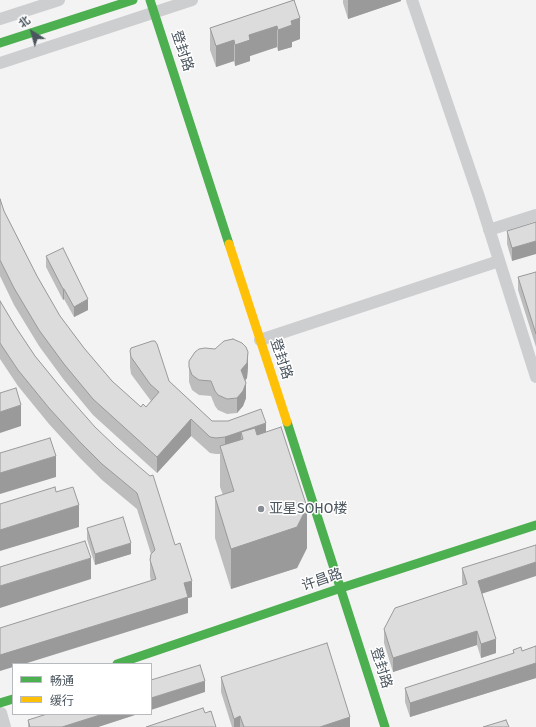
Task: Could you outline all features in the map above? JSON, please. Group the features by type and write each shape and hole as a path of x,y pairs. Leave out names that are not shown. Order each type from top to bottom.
{"main road":[{"path":"0,43 133,0"},
{"name":"登封路","path":"150,0 385,727"},
{"name":"许昌路","path":"120,663 341,588 536,525"},
{"path":"2,710 12,700"}],"street":[{"path":"0,19 59,0"},
{"path":"0,63 192,0"},
{"path":"412,0 489,230 536,377"},
{"path":"489,230 536,215"},
{"path":"260,340 499,262"},
{"path":"2,710 5,727"}],"building":[{"path":"294,0 300,18 291,21 292,25 278,30 277,26 249,35 250,40 235,45 234,40 216,46 210,28"},
{"path":"0,199 4,211 37,276 60,316 84,348 112,381 141,407 143,404 146,407 159,392 150,384 131,357 130,351 131,348 155,341 169,381 212,421 228,421 261,409 266,423 225,437 216,438 210,437 191,419 157,457 93,399 64,364 39,330 14,288 0,260"},
{"path":"536,222 536,241 512,248 507,231"},
{"path":"63,248 88,299 74,307 46,256"},
{"path":"536,272 536,334 518,277"},
{"path":"0,301 35,356 95,427 150,476 153,475 175,545 180,543 192,581 184,583 188,597 0,655 0,628 156,579 150,560 151,554 155,550 137,493 102,464 80,442 49,408 18,370 0,343"},
{"path":"233,339 242,343 248,352 247,363 241,370 246,383 243,391 237,398 227,399 218,395 211,381 199,380 192,375 189,367 189,361 199,349 215,349 224,341"},
{"path":"16,388 21,405 0,412 0,393"},
{"path":"281,427 307,507 297,527 231,549 215,497 234,491 220,446 243,439 241,432 255,428 257,435"},
{"path":"50,438 56,456 0,473 0,453"},
{"path":"55,487 56,492 73,487 79,505 0,530 0,504"},
{"path":"123,517 131,543 95,554 87,528"},
{"path":"85,541 91,558 0,586 0,567"},
{"path":"536,545 536,562 478,581 496,639 481,644 477,631 393,658 384,629 395,608 467,584 462,568"},
{"path":"327,643 350,717 320,727 244,727 240,716 234,719 221,677"},
{"path":"536,646 536,663 410,703 405,688 514,653 513,650 521,647 522,651"},
{"path":"200,665 205,681 152,698 152,680"},
{"path":"203,708 205,713 211,711 216,727 146,727"},
{"path":"44,715 100,715 62,727 30,727 28,720"},
{"path":"506,720 509,727 483,727"}],"traffic: fast":[{"path":"0,43 133,0"},
{"path":"150,0 229,244"},
{"path":"287,422 385,727"},
{"path":"120,663 341,588 536,525"},
{"path":"0,703 12,699"}],"traffic: slow":[{"path":"229,244 287,422"}],"place":[{"name":"亚星SOHO楼","path":"261,509"}]}
